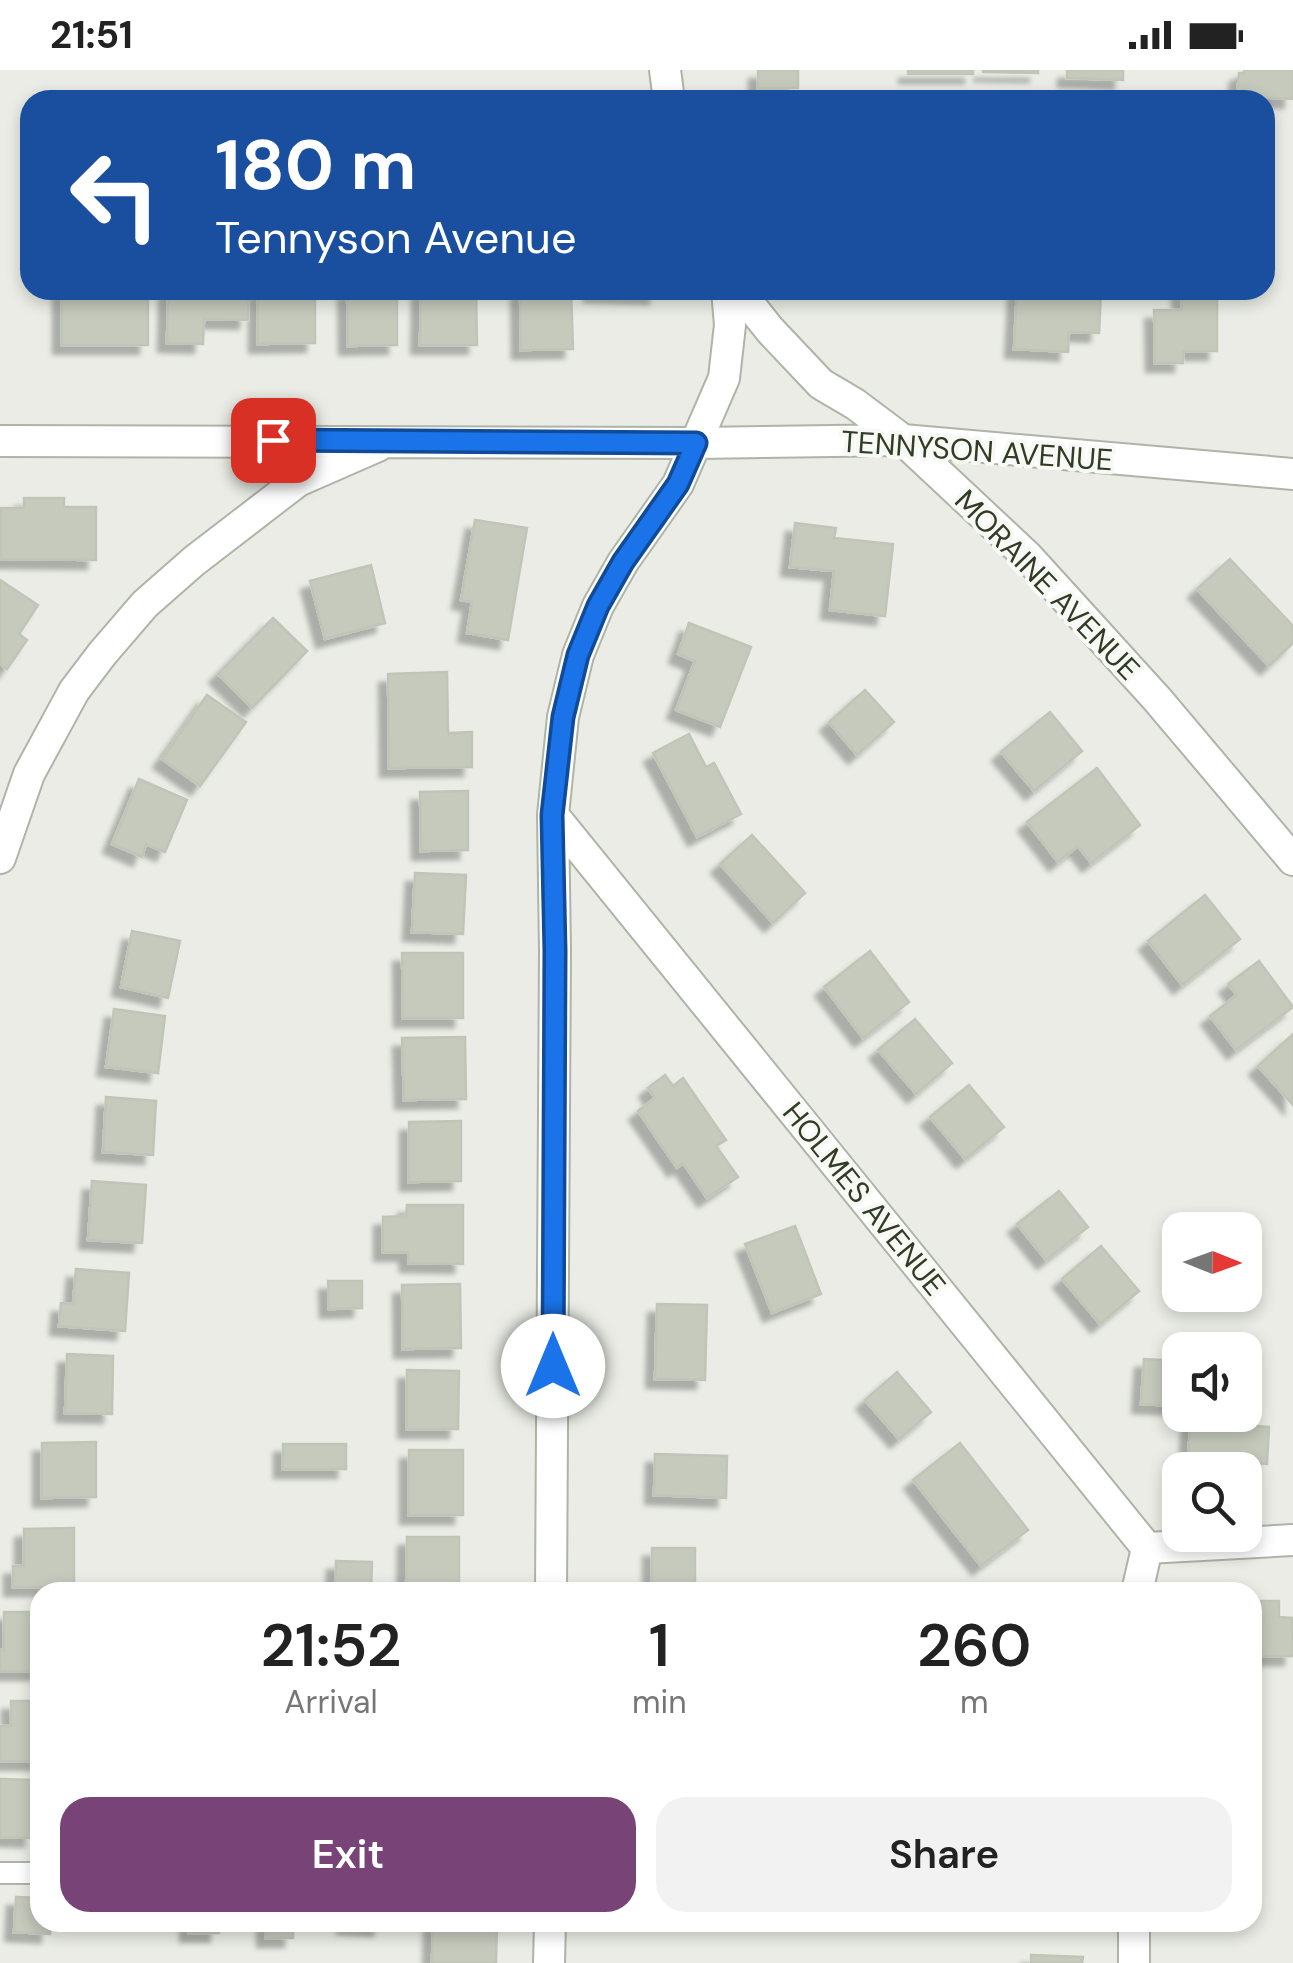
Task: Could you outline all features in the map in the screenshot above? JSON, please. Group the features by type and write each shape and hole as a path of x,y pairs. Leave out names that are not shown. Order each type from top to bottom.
{"street":[{"path":"552,1582 552,815 563,717 578,655 598,606 623,562 678,484 724,378 729,300"},
{"name":"MORAINE AVENUE","path":"746,300 821,384 903,440 1028,557 1293,860"},
{"name":"TENNYSON AVENUE","path":"0,440 903,440 1293,474"},
{"path":"0,858 29,774 74,691 145,604 298,481 390,441"},
{"name":"HOLMES AVENUE","path":"552,815 1147,1548"},
{"path":"1139,1582 1147,1548 1293,1540"},
{"path":"549,1963 550,1932"},
{"path":"1134,1932 1134,1963"}],"lane":[{"path":"0,1873 30,1872"}],"building":[{"path":"758,70 798,70 798,88 758,88"},
{"path":"908,70 973,70 973,74 908,74"},
{"path":"1038,70 1038,73 983,72"},
{"path":"1067,70 1123,70 1123,80 1067,78"},
{"path":"1293,70 1293,99 1275,98 1275,90 1238,90 1239,73"},
{"path":"62,300 148,300 148,345 62,345"},
{"path":"168,300 249,300 248,320 204,319 203,344 167,343"},
{"path":"258,300 315,300 315,343 258,344"},
{"path":"347,300 397,300 397,345 348,346"},
{"path":"421,300 476,300 477,345 420,345"},
{"path":"520,300 571,300 573,349 521,350"},
{"path":"1016,300 1101,300 1099,333 1069,332 1068,352 1014,349"},
{"path":"1182,300 1217,300 1217,351 1183,351 1183,363 1155,363 1154,310 1182,310"},
{"path":"24,498 64,498 64,507 96,507 96,560 1,559 1,508 24,508"},
{"path":"475,520 527,528 508,640 467,633 472,602 461,600"},
{"path":"795,523 836,528 834,538 893,544 885,616 830,610 834,571 790,567"},
{"path":"1230,559 1293,626 1293,643 1269,666 1197,589"},
{"path":"371,565 385,623 325,639 310,581"},
{"path":"0,580 38,605 19,634 27,640 7,669 0,664"},
{"path":"273,618 307,651 252,708 218,674"},
{"path":"689,623 751,647 720,727 676,710 695,661 678,654"},
{"path":"447,672 448,733 472,732 472,767 389,768 388,674"},
{"path":"865,690 894,722 857,755 829,722"},
{"path":"207,695 246,722 200,786 162,759"},
{"path":"1050,712 1082,751 1034,791 1001,752"},
{"path":"689,734 706,767 714,763 741,814 697,837 653,753"},
{"path":"1097,768 1140,825 1091,863 1078,846 1058,862 1027,822"},
{"path":"139,779 187,800 165,852 146,844 142,857 112,844"},
{"path":"468,791 468,850 421,851 420,792"},
{"path":"752,835 805,893 773,923 720,864"},
{"path":"415,873 466,875 463,934 412,932"},
{"path":"1205,895 1240,939 1182,985 1148,941"},
{"path":"132,931 180,941 168,998 121,987"},
{"path":"870,951 909,1002 863,1038 824,987"},
{"path":"402,953 463,953 463,1018 403,1018"},
{"path":"1259,961 1293,1007 1236,1050 1210,1016 1237,995 1228,984"},
{"path":"114,1009 165,1016 158,1073 106,1067"},
{"path":"915,1019 952,1063 916,1094 878,1050"},
{"path":"1293,1034 1293,1105 1258,1066"},
{"path":"465,1037 466,1099 404,1100 402,1038"},
{"path":"665,1075 673,1086 683,1078 726,1140 716,1146 738,1177 707,1198 683,1163 677,1168 638,1111 655,1098 648,1088"},
{"path":"969,1085 1004,1127 965,1159 930,1117"},
{"path":"106,1097 156,1101 153,1155 103,1152"},
{"path":"461,1121 461,1181 409,1182 409,1122"},
{"path":"92,1181 146,1185 142,1243 88,1240"},
{"path":"1059,1191 1088,1227 1046,1260 1017,1224"},
{"path":"407,1205 463,1205 463,1264 409,1263 408,1252 383,1252 383,1217 406,1216"},
{"path":"795,1226 821,1294 772,1313 745,1244"},
{"path":"1101,1246 1139,1291 1100,1324 1062,1279"},
{"path":"76,1269 129,1273 125,1331 59,1326 61,1303 73,1304"},
{"path":"328,1281 362,1281 362,1308 329,1309"},
{"path":"460,1284 461,1348 403,1349 402,1285"},
{"path":"657,1304 707,1305 705,1380 655,1379"},
{"path":"67,1354 113,1356 112,1414 65,1413"},
{"path":"1144,1359 1162,1360 1162,1405 1141,1404"},
{"path":"407,1370 459,1371 458,1429 407,1429"},
{"path":"897,1372 931,1412 899,1439 865,1400"},
{"path":"1262,1427 1269,1427 1267,1464 1262,1464 1262,1452 1188,1452 1190,1432 1262,1432"},
{"path":"96,1442 96,1497 42,1498 42,1443"},
{"path":"960,1443 1028,1530 981,1566 913,1480"},
{"path":"283,1444 346,1444 346,1469 283,1469"},
{"path":"409,1450 463,1450 463,1515 409,1515"},
{"path":"655,1454 727,1456 726,1498 654,1495"},
{"path":"74,1528 74,1582 30,1582 30,1587 13,1587 13,1566 24,1566 24,1529"},
{"path":"407,1537 459,1537 459,1582 406,1582"},
{"path":"652,1548 695,1548 695,1582 652,1582"},
{"path":"336,1561 372,1562 371,1582 335,1582"},
{"path":"1262,1601 1279,1601 1279,1617 1292,1618 1293,1656 1262,1657"},
{"path":"4,1612 30,1612 30,1671 0,1671 0,1650 4,1650"},
{"path":"11,1701 30,1701 30,1761 0,1761 0,1726 11,1726"},
{"path":"0,1779 30,1780 30,1838 0,1837"},
{"path":"16,1897 30,1898 30,1932 50,1934 14,1932"},
{"path":"266,1932 293,1932 293,1938 266,1938"},
{"path":"433,1932 497,1932 496,1963 432,1963"},
{"path":"1031,1955 1083,1957 1082,1963 1031,1963"}],"route":[{"path":"273,440 696,443 678,484 623,562 598,606 578,655 563,717 552,815 553,1366"}]}
